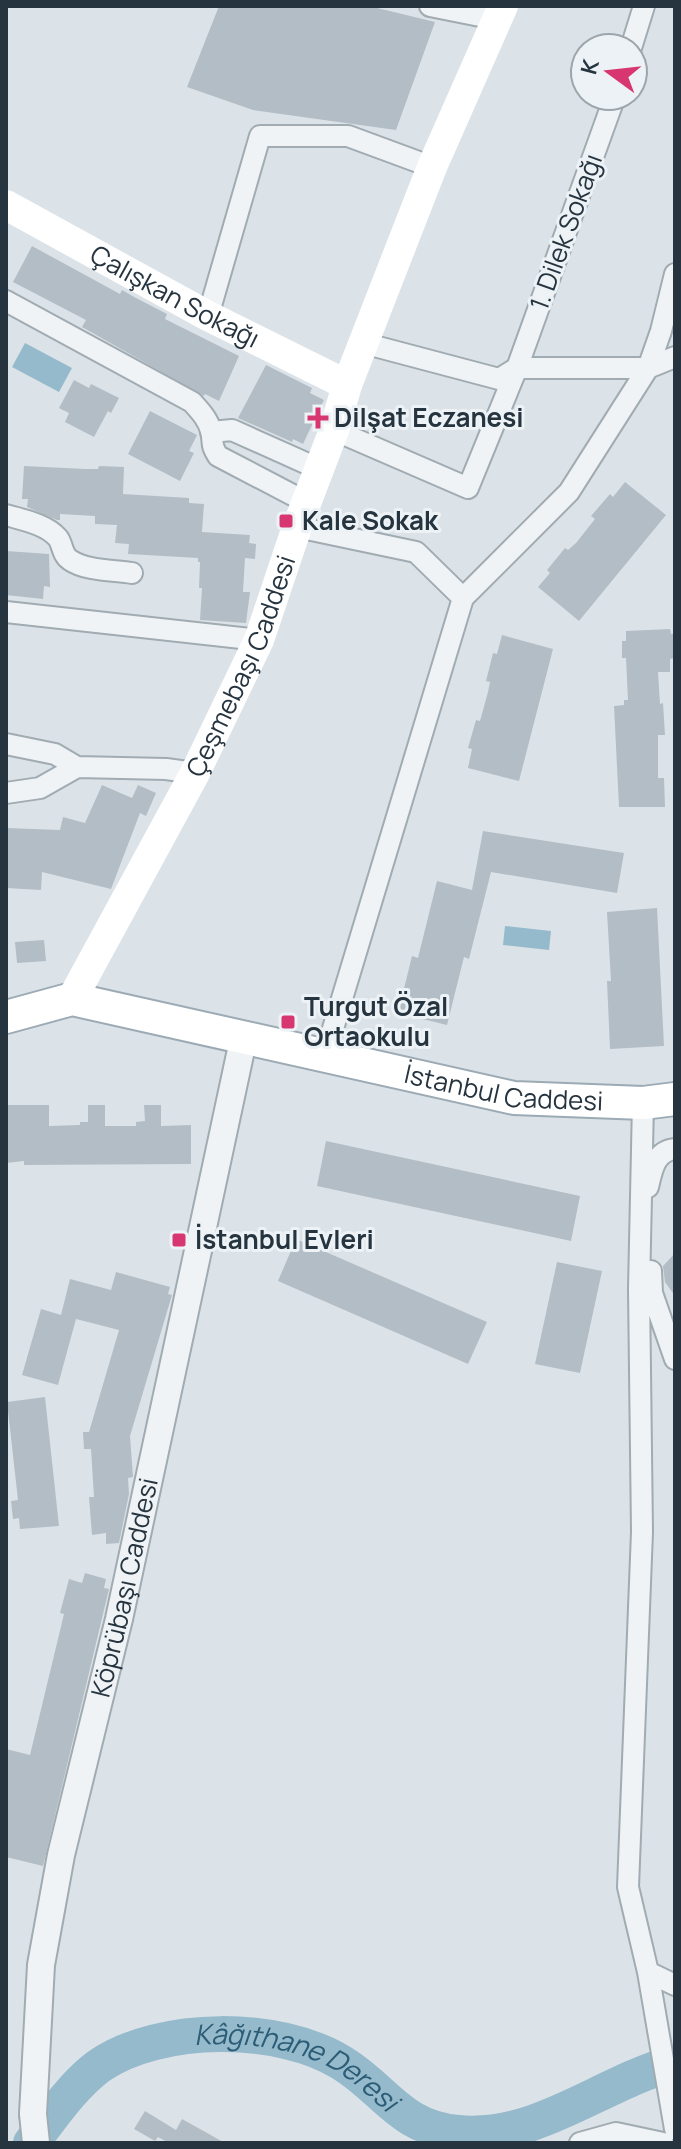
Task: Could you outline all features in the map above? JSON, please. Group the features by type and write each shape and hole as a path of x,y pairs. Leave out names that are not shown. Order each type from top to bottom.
{"main road":[{"name":"Çeşmebaşı Caddesi","path":"72,999 195,773 259,640 363,343 432,167 499,13"},
{"name":"Çalışkan Sokağı","path":"6,205 208,316 347,385"},
{"name":"İstanbul Caddesi","path":"6,1017 72,999 514,1098 643,1103 675,1099"}],"street":[{"path":"430,6 499,13"},
{"path":"636,32 644,6"},
{"name":"1. Dilek Sokağı","path":"334,430 468,488 517,368 609,112"},
{"path":"208,316 260,136 348,136 432,167"},
{"path":"325,1055 463,598 569,492 648,368 675,274"},
{"path":"6,301 192,402 203,413 211,432 211,445 218,456 302,515 416,552 463,598"},
{"path":"363,343 499,379 517,368 648,368 675,357"},
{"path":"211,432 232,430 319,469"},
{"path":"6,515 40,525 58,539 70,560 82,566 132,573"},
{"path":"6,612 259,640"},
{"path":"6,744 55,754 77,767 166,769 195,773"},
{"path":"6,793 40,788 77,767"},
{"name":"Köprübaşı Caddesi","path":"36,2143 33,2114 41,1965 61,1855 119,1619 244,1036"},
{"path":"643,1103 639,1289 642,1532 628,1887 648,1972 674,2122"},
{"path":"675,1149 665,1150 657,1158 648,1186 652,1293 675,1359"},
{"path":"648,1972 675,1985"},
{"path":"580,2143 616,2133 663,2143"}],"water":[{"path":"25,343 72,368 59,392 12,367"},
{"path":"505,926 551,931 549,950 503,945"}],"building":[{"path":"219,6 369,6 435,22 396,130 253,110 187,87"},
{"path":"32,246 120,294 122,290 167,314 165,319 239,356 219,401 204,396 82,327 86,320 13,282"},
{"path":"266,365 312,388 310,393 324,400 303,444 238,418"},
{"path":"74,380 89,388 91,384 119,398 94,437 65,422 69,413 59,408"},
{"path":"150,411 197,435 189,451 194,453 180,481 128,454"},
{"path":"24,466 124,467 123,494 189,498 189,503 204,504 202,532 250,535 249,543 256,544 255,559 245,558 243,592 250,592 246,623 200,620 202,588 199,588 198,558 128,554 129,544 115,543 117,525 95,524 95,516 60,514 60,520 57,520 27,507 28,499 22,499"},
{"path":"625,482 666,515 579,621 538,587 565,548 568,550 576,543 595,519 591,516"},
{"path":"6,551 49,554 50,587 44,586 43,599 6,595"},
{"path":"670,629 671,634 675,634 675,658 670,659 670,672 658,672 665,735 658,735 658,778 664,778 665,807 619,807 614,706 624,705 624,700 628,700 622,641 626,641 626,631"},
{"path":"502,635 553,649 519,781 468,768 472,749 468,748 476,720 480,721 490,682 486,681 493,653 497,654"},
{"path":"102,785 132,798 138,785 156,793 146,816 140,813 111,889 42,872 41,890 6,888 6,828 60,830 63,817 85,823"},
{"path":"483,831 624,853 617,893 491,872 469,959 464,957 447,1025 398,1013 412,956 418,958 437,881 472,890"},
{"path":"657,908 664,1046 610,1049 607,981 611,981 607,912"},
{"path":"44,940 46,961 17,963 15,942"},
{"path":"6,1105 49,1105 49,1126 88,1122 88,1105 105,1105 105,1126 136,1126 136,1122 145,1121 144,1105 161,1105 161,1126 191,1125 191,1164 6,1163"},
{"path":"326,1141 580,1196 571,1241 317,1186"},
{"path":"296,1239 487,1322 468,1364 278,1281"},
{"path":"675,1253 675,1296 665,1282 663,1266"},
{"path":"557,1262 602,1271 580,1373 535,1364"},
{"path":"116,1272 170,1287 168,1294 172,1295 130,1436 133,1477 128,1478 129,1494 119,1543 106,1544 106,1533 92,1535 89,1497 94,1497 91,1449 84,1449 83,1432 89,1432 119,1330 76,1319 58,1385 22,1375 41,1309 61,1315 70,1279 111,1290"},
{"path":"45,1397 59,1526 20,1529 19,1518 13,1519 11,1501 18,1500 7,1402"},
{"path":"85,1573 106,1579 104,1588 109,1589 43,1866 6,1857 6,1749 30,1755 64,1614 60,1613 69,1579 82,1583"},
{"path":"145,2111 176,2130 182,2119 225,2143 169,2143 158,2137 155,2141 134,2129"}],"waterway":[{"name":"Kâğıthane Deresi","path":"31,2143 71,2092 99,2066 124,2052 186,2036 254,2036 316,2050 342,2063 407,2116 438,2130 458,2133 487,2133 515,2128 675,2063"}],"place":[{"name":"Dilşat Eczanesi","path":"318,418"},
{"name":"Kale Sokak","path":"286,521"},
{"name":"Turgut Özal Ortaokulu","path":"288,1022"},
{"name":"İstanbul Evleri","path":"179,1240"}]}
